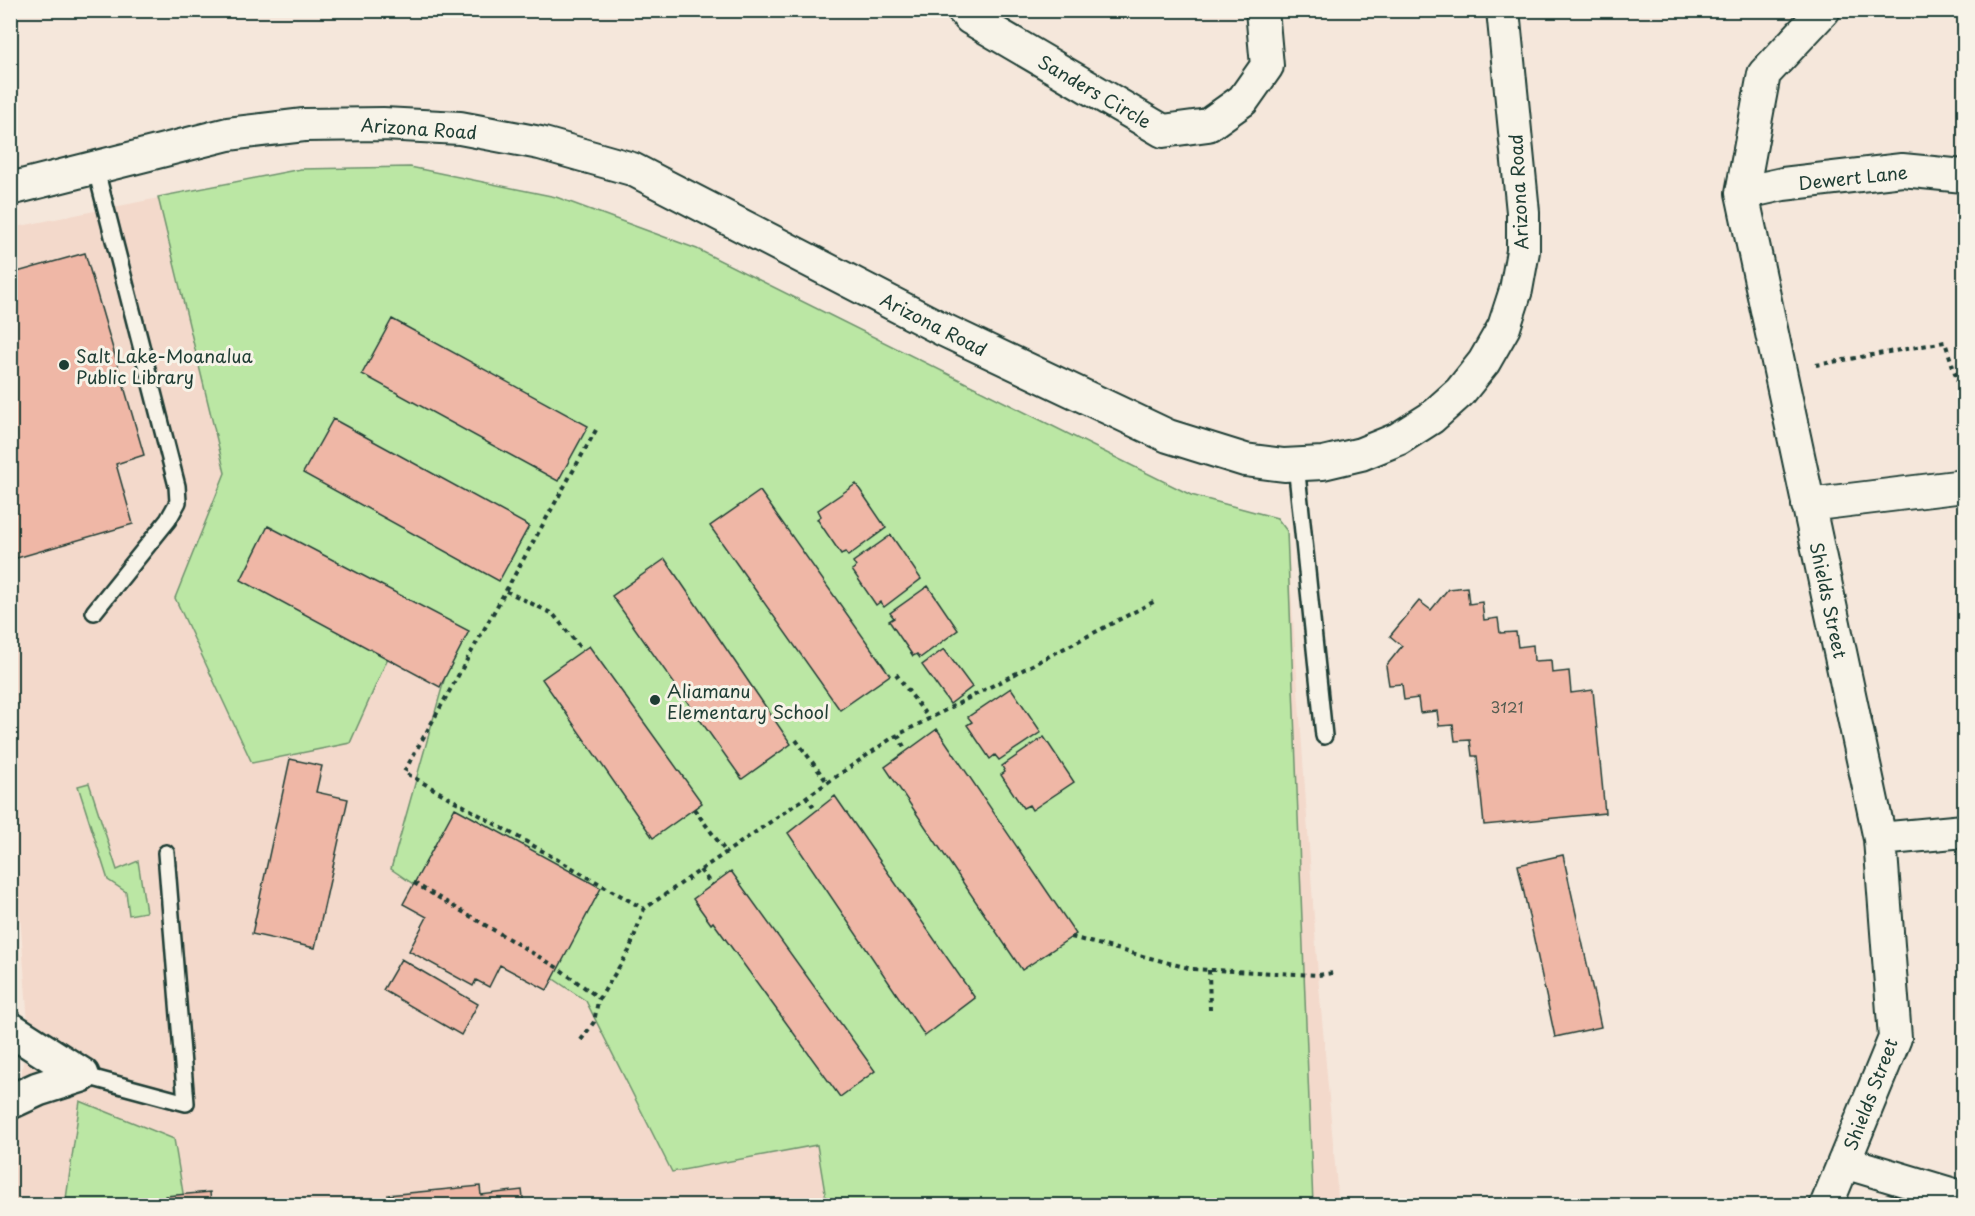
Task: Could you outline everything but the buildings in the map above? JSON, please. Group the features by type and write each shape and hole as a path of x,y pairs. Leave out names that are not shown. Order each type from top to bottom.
{"main road":[{"path":"10,1029 82,1075"},
{"path":"10,1102 38,1089 82,1075"}],"street":[{"name":"Sanders Circle","path":"963,10 970,18 1163,131 1208,125 1243,99 1267,66 1262,10"},
{"name":"Arizona Road","path":"10,189 228,134 304,125 383,124 460,128 540,143 632,169 944,330 1168,436 1245,460 1296,464 1323,463 1361,454 1398,439 1431,418 1460,392 1484,362 1504,327 1516,290 1523,251 1523,212 1503,10"},
{"name":"Shields Street","path":"1824,10 1764,74 1742,193 1880,839 1895,1038 1826,1206"},
{"name":"Dewert Lane","path":"1742,193 1783,184 1902,170 1965,176"},
{"path":"1808,505 1965,486"},
{"path":"1880,839 1965,831"},
{"path":"1844,1162 1965,1198"}],"lane":[{"path":"94,612 168,520 178,502 177,486 95,166"},
{"path":"1296,464 1324,736"},
{"path":"82,1075 186,1103 166,853"}],"path":[{"path":"1816,364 1945,342 1962,395 1965,413"},
{"path":"596,430 404,772 644,909"},
{"path":"506,591 552,614 583,651"},
{"path":"581,1040 594,1022 599,998 629,951 644,909 898,735 1157,600"},
{"path":"896,674 929,719"},
{"path":"898,735 906,751"},
{"path":"796,740 827,782"},
{"path":"806,796 816,811"},
{"path":"694,809 726,852"},
{"path":"700,870 712,885"},
{"path":"414,883 558,968 599,998"},
{"path":"1071,937 1192,969 1318,975 1333,973"},
{"path":"1209,970 1210,1010"}],"shaded area":[{"name":"Aliamanu Elementary School","path":"410,167 556,197 697,249 1191,495 1277,518 1287,531 1318,975 1338,1198 1411,1202 1411,1205 11,1205 10,1129 18,1102 28,1024 19,900 10,870 11,228 301,169"}],"green space":[{"name":"Aliamanu Elementary School","path":"410,167 556,197 697,249 1191,495 1277,518 1287,531 1313,1205 827,1205 817,1145 672,1172 586,1001 391,869 445,677 391,651 350,743 252,763 175,598 225,473 158,197 301,169"},
{"path":"89,783 117,870 138,861 146,912 129,915 126,892 108,880 78,786"},
{"path":"80,1101 174,1139 185,1205 65,1206"}],"place":[{"name":"Salt Lake-Moanalua Public Library","path":"64,365"},
{"name":"Aliamanu Elementary School","path":"655,700"}]}
